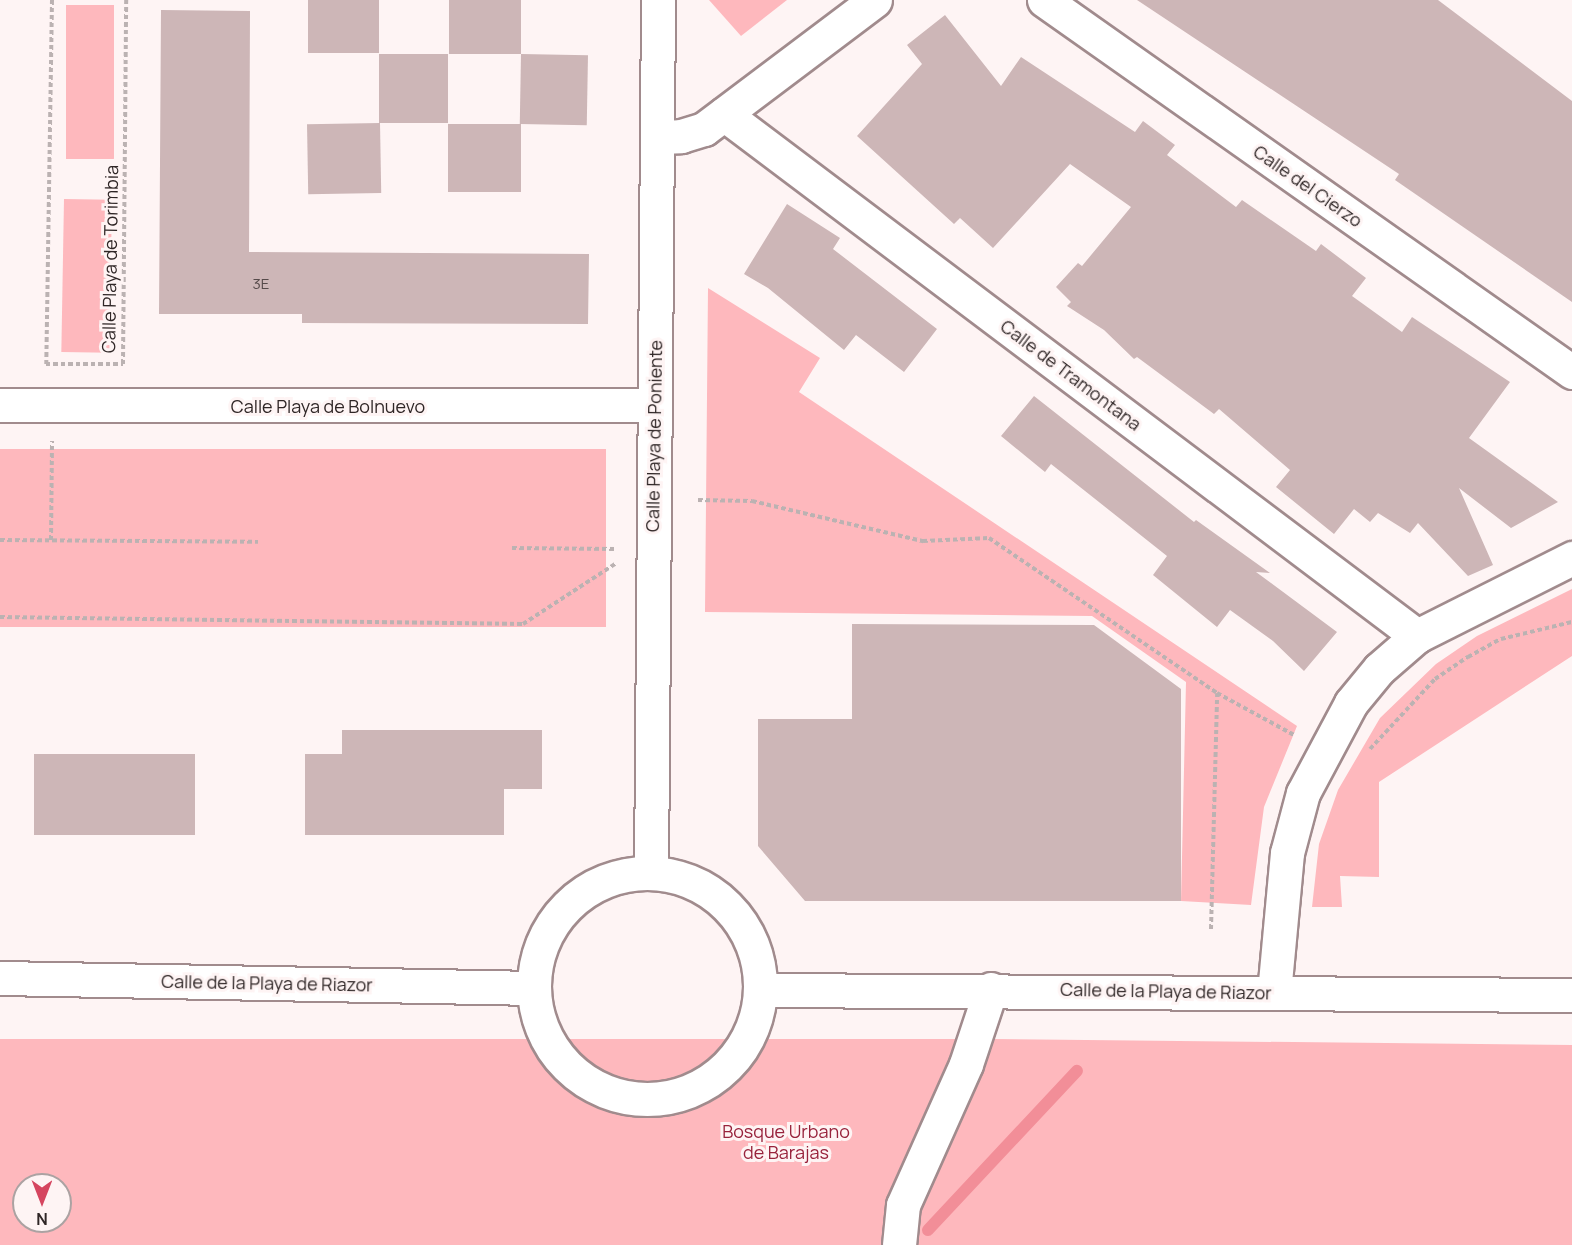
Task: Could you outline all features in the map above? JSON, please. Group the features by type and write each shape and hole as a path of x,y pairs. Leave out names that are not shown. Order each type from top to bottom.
{"street":[{"name":"Calle Playa de Poniente","path":"651,873 658,0"},
{"path":"657,137 704,129 875,0"},
{"name":"Calle del Cierzo","path":"1044,0 1572,372"},
{"name":"Calle de Tramontana","path":"724,114 1418,636"},
{"name":"Calle Playa de Bolnuevo","path":"0,405 655,405"},
{"path":"1274,993 1287,854 1303,793 1351,703 1379,669 1418,636 1572,558"},
{"path":"651,873 680,878 698,886 730,909 747,933 758,960 761,990 753,1028 733,1061 703,1086 666,1098 627,1098 590,1085 560,1060 541,1026 533,988 542,944 567,905 606,881 651,873"},
{"name":"Calle de la Playa de Riazor","path":"0,978 533,988"},
{"path":"899,1245 903,1205 966,1064 991,989"},
{"name":"Calle de la Playa de Riazor","path":"761,990 991,989 1572,995"}],"path":[{"name":"Calle Playa de Torimbia","path":"52,0 46,364 123,364 126,0"},
{"path":"51,540 52,440"},
{"path":"698,500 752,501 923,541 989,538 1217,693 1300,739"},
{"path":"0,540 258,542"},
{"path":"512,548 615,549"},
{"path":"0,618 523,624 615,564"},
{"path":"1359,751 1368,750 1384,737 1435,679 1468,657 1501,639 1572,622"},
{"path":"1211,929 1217,693"}],"green space":[{"path":"709,0 787,0 741,36"},
{"path":"66,5 114,5 114,159 66,159"},
{"path":"64,199 112,200 109,353 61,352"},
{"path":"708,288 820,358 799,392 1297,726 1264,807 1251,905 1181,901 1186,682 1092,616 705,612"},
{"path":"0,449 606,449 606,627 0,627"},
{"path":"1572,589 1572,656 1379,782 1379,877 1340,876 1342,907 1312,907 1319,844 1338,790 1380,718 1436,664 1477,636"},
{"name":"Bosque Urbano de Barajas","path":"0,1039 993,1039 1572,1045 1572,1245 0,1245"}],"building":[{"path":"308,0 379,0 379,53 308,53"},
{"path":"449,0 521,0 521,54 449,54"},
{"path":"1137,0 1438,0 1572,101 1572,302 1395,180 1399,174"},
{"path":"161,10 250,11 249,252 589,254 588,324 302,323 302,314 159,314"},
{"path":"945,15 1001,86 1021,57 1135,132 1143,121 1175,145 1167,155 1236,207 1242,200 1316,251 1321,244 1366,278 1352,296 1402,332 1412,317 1510,382 1469,438 1558,502 1511,528 1459,488 1493,565 1468,576 1418,523 1410,533 1378,513 1370,522 1354,509 1334,534 1276,487 1290,470 1219,409 1214,414 1137,357 1134,359 1104,330 1067,306 1071,302 1056,287 1078,263 1082,266 1131,207 1070,164 993,248 960,218 954,224 857,136 922,64 907,45"},
{"path":"379,54 448,54 448,123 379,123"},
{"path":"521,54 588,55 587,125 520,124"},
{"path":"380,123 381,193 308,194 307,124"},
{"path":"448,124 521,124 521,192 448,192"},
{"path":"787,204 840,238 833,249 937,329 904,372 856,335 844,350 768,288 744,274"},
{"path":"1034,396 1194,522 1196,520 1270,573 1256,572 1337,632 1304,671 1273,641 1230,610 1217,627 1153,575 1167,556 1051,464 1045,472 1001,436"},
{"path":"852,624 1094,625 1181,689 1181,901 805,901 758,846 758,719 852,719"},
{"path":"342,730 542,730 542,789 504,789 504,835 305,835 305,754 342,754"},
{"path":"34,754 195,754 195,835 34,835"}],"waterway":[{"path":"928,1230 1077,1071"}]}
